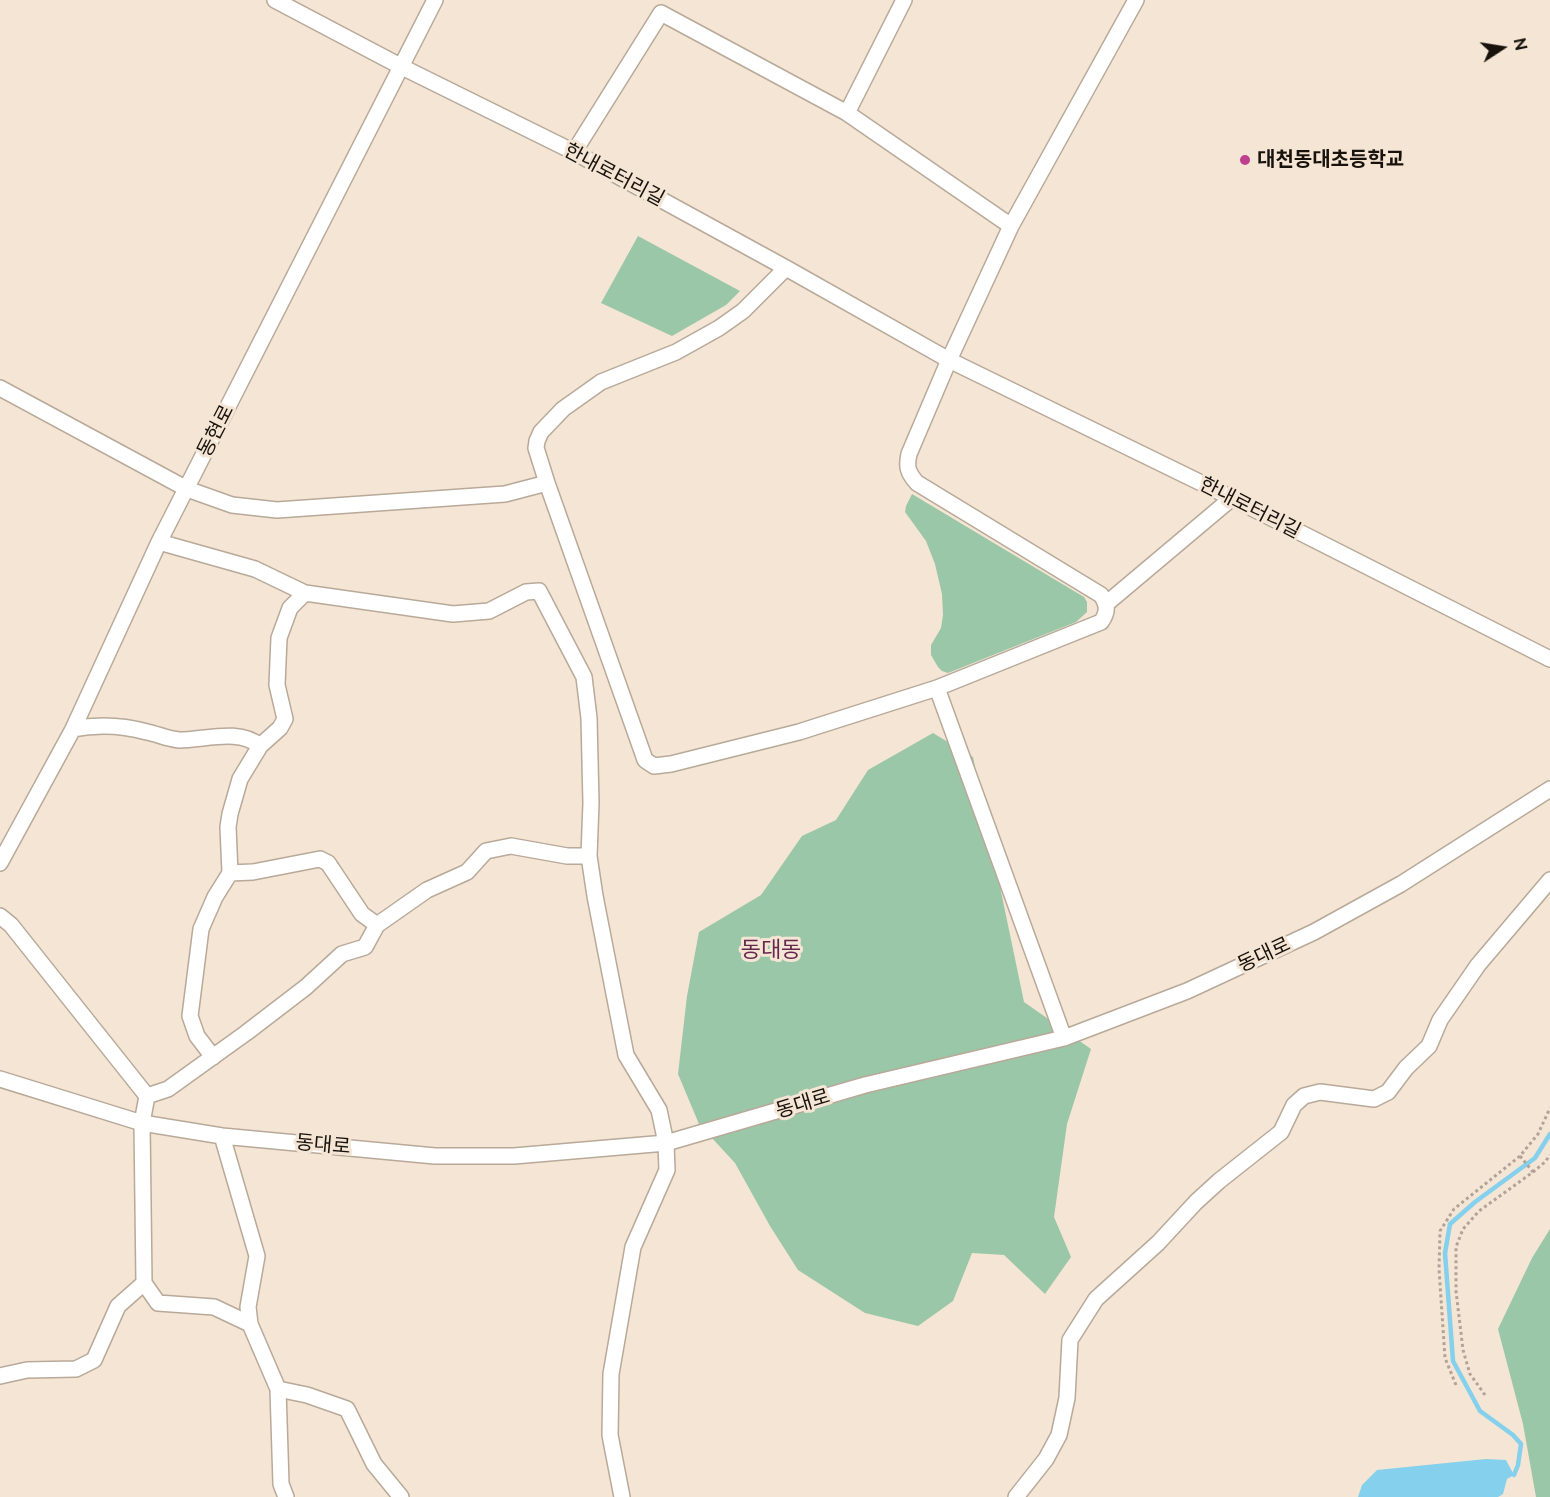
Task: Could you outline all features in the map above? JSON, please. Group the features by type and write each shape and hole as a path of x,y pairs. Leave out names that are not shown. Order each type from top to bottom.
{"street":[{"name":"한내로터리길","path":"275,0 574,153 786,268 948,360 1232,498 1550,659"},
{"name":"동현로","path":"0,863 73,729 159,542 435,0"},
{"path":"847,113 904,0"},
{"path":"786,268 743,311 719,328 676,352 601,382 563,409 537,441 536,448 547,483 645,760 654,766 671,764 799,732 937,688 1101,622 1107,609 1106,604 1101,596 1089,586 917,483 909,474 907,464 909,454 948,360 1011,226 1136,0"},
{"path":"574,153 661,13 847,113 1011,226"},
{"path":"0,388 187,489 231,506 277,510 505,494 547,483"},
{"path":"1106,604 1232,498"},
{"path":"159,542 255,569 305,593 453,614 489,611 526,592 539,591 584,677 589,718 591,803 589,856 626,1055 659,1110 666,1143 667,1170 633,1246 611,1374 610,1435 622,1497"},
{"path":"213,1057 197,1036 190,1016 201,929 230,873 230,814 240,779 260,746 280,728 285,719 277,685 279,638 290,608 305,593"},
{"path":"937,688 1064,1038"},
{"path":"73,729 90,725 122,726 176,740 236,736 252,738 260,746"},
{"name":"동대로","path":"0,1079 142,1123 222,1136 435,1156 514,1156 666,1143 865,1085 1064,1038 1187,991 1314,932 1401,884 1550,789"},
{"path":"147,1096 168,1089 213,1057 306,987 342,954 364,947 377,924 427,890 467,872 486,851 511,846 567,856 589,856"},
{"path":"230,873 253,872 320,859 328,863 362,914 377,924"},
{"path":"1016,1497 1046,1459 1059,1436 1067,1398 1070,1340 1096,1299 1158,1244 1196,1202 1219,1181 1281,1132 1294,1105 1304,1096 1320,1092 1374,1099 1388,1092 1406,1068 1429,1046 1440,1020 1478,965 1550,880"},
{"path":"0,916 11,925 147,1096 142,1123 144,1283 158,1303 214,1307 250,1324"},
{"path":"222,1136 257,1256 248,1307 250,1324 278,1389 281,1484 286,1497"},
{"path":"0,1376 27,1370 76,1369 94,1360 118,1306 144,1283"},
{"path":"278,1389 307,1395 347,1409 374,1464 400,1497"}],"path":[{"path":"1456,1385 1445,1358 1438,1269 1440,1231 1454,1209 1521,1158 1538,1134 1550,1108"},
{"path":"1485,1395 1470,1374 1463,1350 1456,1291 1456,1247 1463,1229 1479,1211 1545,1162 1550,1155"},
{"path":"1521,1158 1532,1171"}],"green space":[{"path":"638,236 740,291 726,305 672,336 601,303"},
{"path":"912,494 1084,597 1087,602 1087,612 1076,622 948,673 942,671 931,655 931,645 941,628 942,594 935,564 926,541 905,512"},
{"path":"933,733 973,757 1024,1002 1091,1049 1067,1124 1054,1217 1071,1257 1045,1294 1004,1255 972,1253 953,1301 918,1326 865,1313 798,1270 770,1226 735,1163 699,1124 678,1074 687,996 699,932 761,895 802,836 836,820 868,770"},
{"path":"1550,1229 1550,1497 1536,1497 1523,1424 1498,1329 1532,1258"}],"water":[{"path":"1486,1459 1506,1460 1514,1475 1507,1479 1503,1494 1498,1497 1358,1497 1362,1485 1377,1470"}],"waterway":[{"path":"1514,1475 1521,1444 1513,1435 1480,1411 1453,1361 1445,1253 1450,1224 1475,1202 1535,1158 1550,1134"}],"place":[{"name":"대천동대초등학교","path":"1245,160"}],"district":[{"name":"동대동","path":"771,950"}]}
